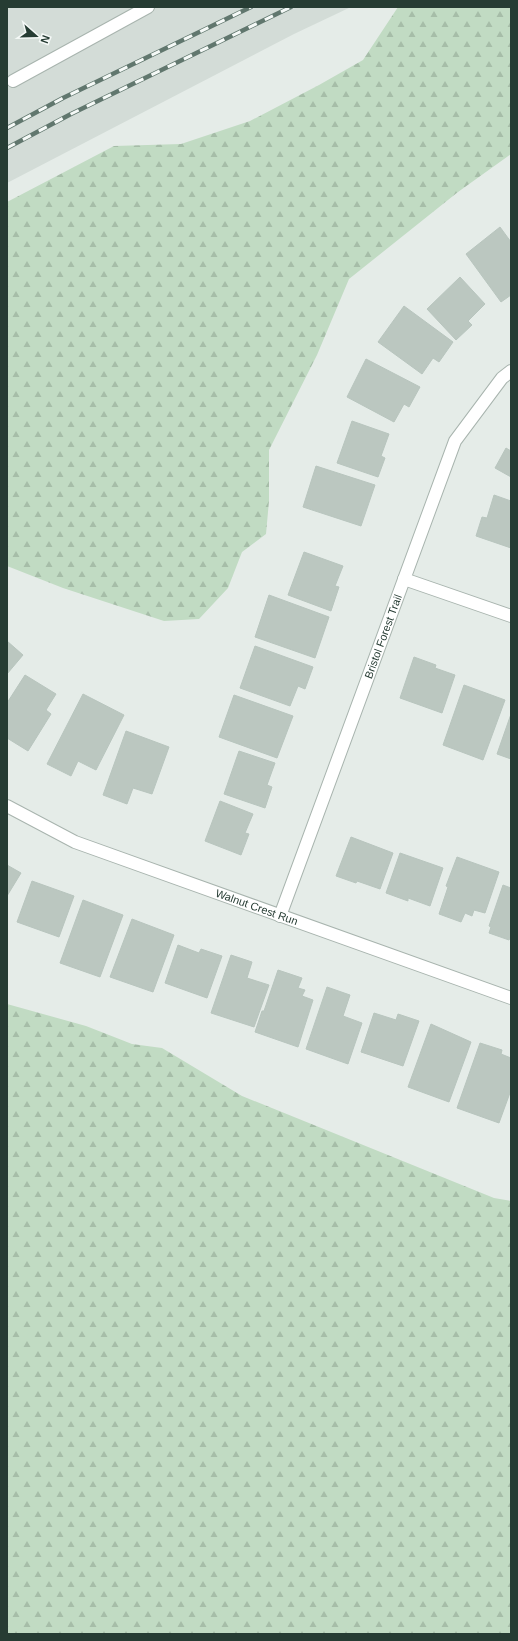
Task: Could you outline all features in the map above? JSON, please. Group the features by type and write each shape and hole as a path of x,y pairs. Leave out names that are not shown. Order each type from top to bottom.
{"street":[{"path":"13,81 148,7"},
{"name":"Bristol Forest Trail","path":"280,916 455,441 502,378 511,371"},
{"path":"404,579 511,616"},
{"name":"Walnut Crest Run","path":"7,806 75,842 511,998"}],"shaded area":[{"path":"7,7 351,7 294,34 7,183"}],"green space":[{"path":"398,7 511,7 511,154 458,192 349,279 317,355 269,450 269,501 266,534 242,552 228,588 199,619 164,621 63,588 7,566 7,202 114,146 181,144 250,121 363,60"},
{"path":"7,1004 86,1026 132,1044 162,1048 242,1096 494,1198 511,1201 511,1634 7,1634"}],"building":[{"path":"500,227 511,242 511,295 501,302 466,254"},
{"path":"460,277 485,304 468,321 472,325 456,340 427,309"},
{"path":"404,306 453,342 439,362 433,358 422,374 378,342"},
{"path":"366,359 420,387 409,407 404,404 394,422 347,397"},
{"path":"352,421 389,434 381,456 385,458 378,477 337,463"},
{"path":"506,448 511,451 511,477 495,468"},
{"path":"316,466 375,485 361,526 303,507"},
{"path":"494,495 511,501 511,548 476,536 482,517 487,518"},
{"path":"304,552 343,566 335,586 339,587 331,611 288,595"},
{"path":"269,595 329,617 315,658 255,637"},
{"path":"7,641 23,655 7,674"},
{"path":"255,646 313,667 305,689 298,686 290,706 240,688"},
{"path":"414,657 436,665 435,668 455,675 442,713 400,698"},
{"path":"25,675 56,694 46,710 51,714 28,751 7,738 7,703"},
{"path":"464,685 505,700 483,760 443,745"},
{"path":"83,694 124,715 96,770 78,761 71,776 47,764"},
{"path":"234,695 293,716 277,758 219,737"},
{"path":"511,714 511,759 497,754"},
{"path":"126,731 169,747 152,794 133,788 127,804 103,795"},
{"path":"239,751 275,763 267,785 272,787 265,808 224,794"},
{"path":"220,801 253,814 245,833 249,834 241,855 205,841"},
{"path":"351,837 393,853 380,889 336,876"},
{"path":"400,853 443,868 430,906 408,898 408,901 386,893"},
{"path":"457,857 499,872 485,913 474,910 472,916 465,913 461,922 439,914 448,887 446,886"},
{"path":"7,865 21,873 7,896"},
{"path":"32,881 74,896 59,937 17,922"},
{"path":"503,885 511,888 511,936 509,940 489,933 491,927 489,926"},
{"path":"83,900 123,915 100,977 60,963"},
{"path":"132,919 174,935 153,992 110,977"},
{"path":"178,945 199,953 201,949 222,956 207,998 165,983"},
{"path":"231,955 252,962 247,978 269,985 254,1027 211,1013"},
{"path":"278,970 302,978 298,988 305,990 302,996 313,1000 298,1047 255,1032"},
{"path":"327,987 350,995 343,1016 362,1023 348,1064 306,1049"},
{"path":"374,1013 396,1020 398,1014 419,1021 403,1066 361,1052"},
{"path":"431,1024 471,1042 449,1102 408,1087"},
{"path":"480,1043 502,1050 501,1054 511,1058 511,1090 499,1123 457,1108"}],"railway":[{"path":"7,128 63,98 251,7"},
{"path":"7,148 71,114 291,7"}]}
